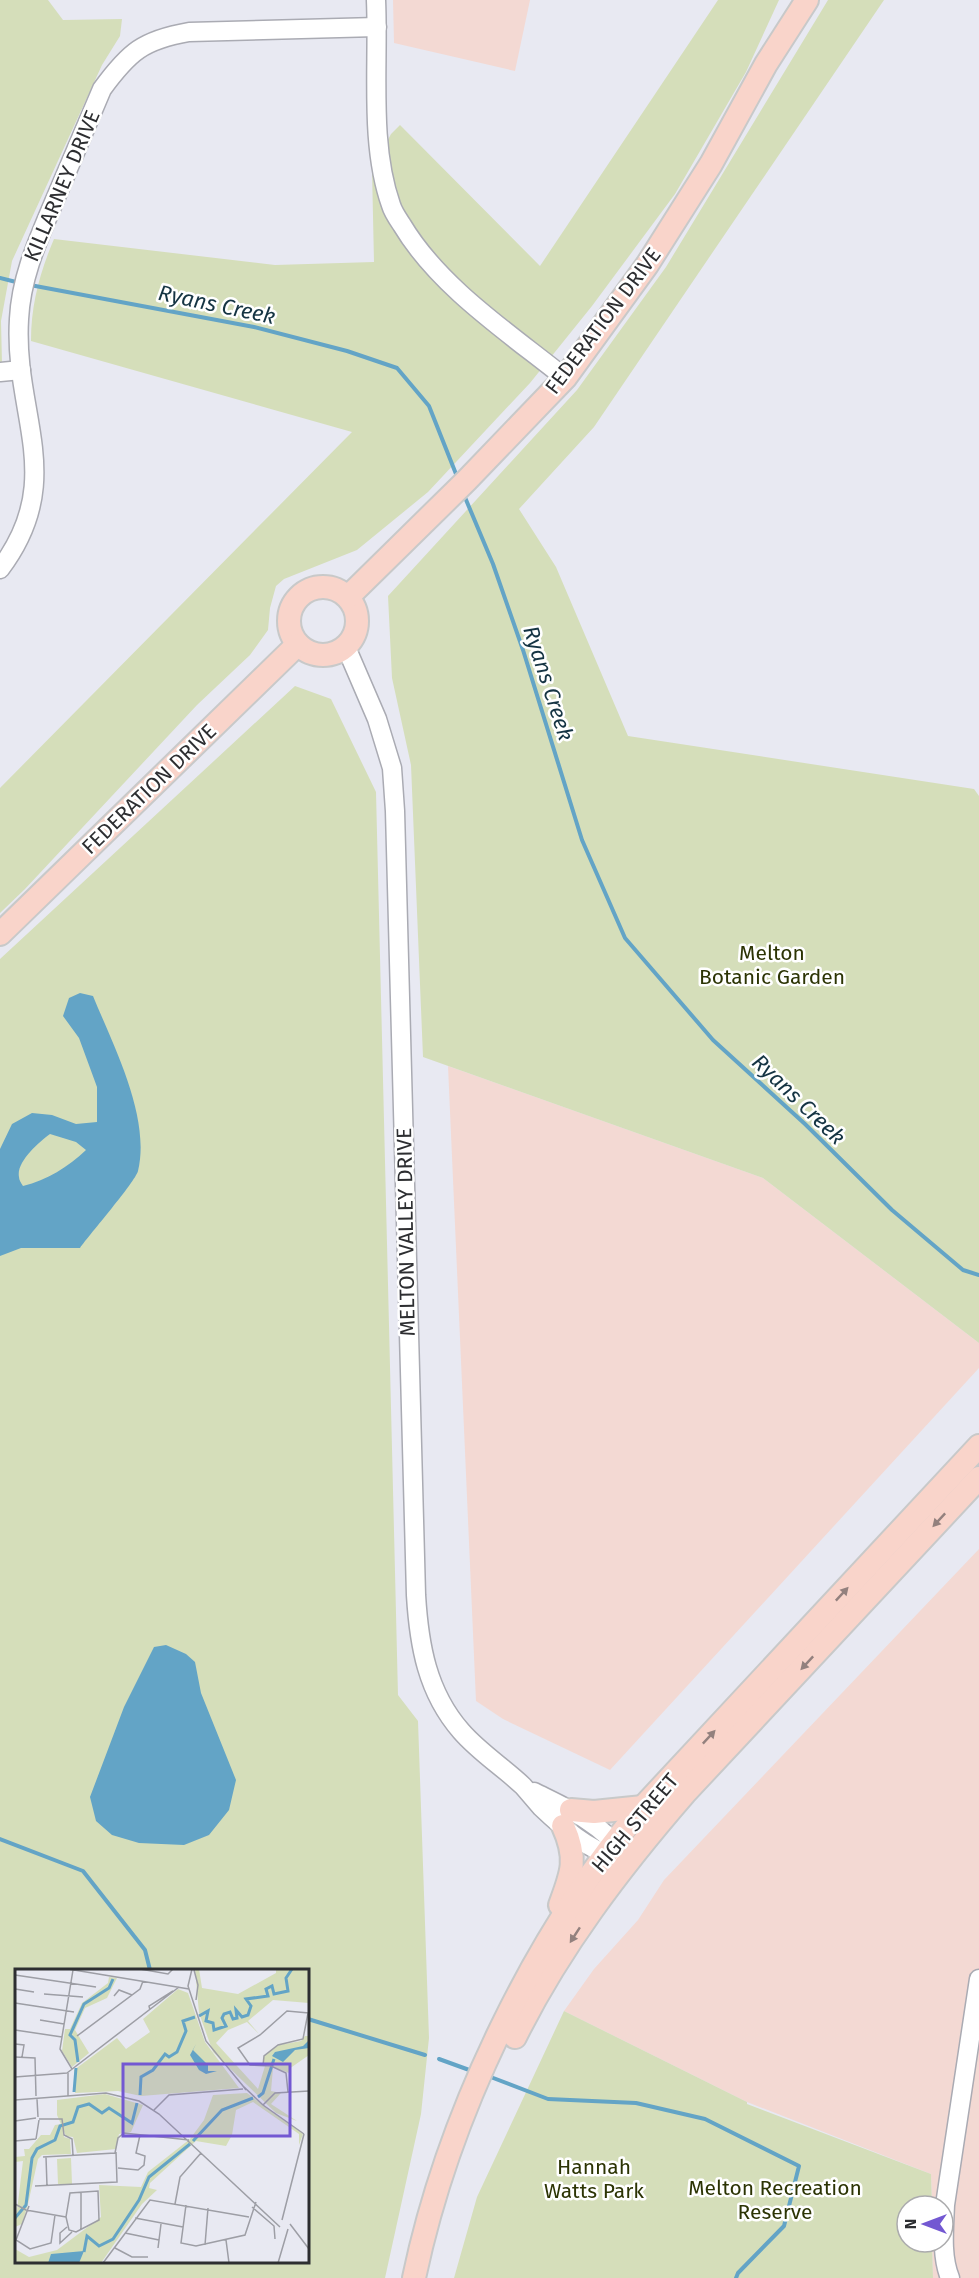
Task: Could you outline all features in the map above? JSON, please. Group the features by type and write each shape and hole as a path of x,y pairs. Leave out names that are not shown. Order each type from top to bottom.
{"main road":[{"name":"FEDERATION DRIVE","path":"766,64 795,0"},
{"name":"FEDERATION DRIVE","path":"348,597 461,487 565,378 647,266 711,164 766,64 807,0"},
{"path":"324,586 337,589 348,597 355,609 358,622 354,636 346,647 335,654 321,656 308,653 297,645 290,633 288,620 291,606 299,595 311,588 324,586"},
{"name":"FEDERATION DRIVE","path":"0,934 297,645"},
{"name":"HIGH STREET","path":"414,2278 441,2175 478,2099 528,1978 609,1848 643,1807 979,1446"},
{"name":"HIGH STREET","path":"492,2067 577,1932 627,1861 685,1793 979,1478"},
{"path":"528,1978 570,1878 573,1851 567,1818 594,1812 643,1807"},
{"name":"HIGH STREET","path":"429,2278 478,2099"}],"street":[{"path":"376,0 378,126 382,168 391,207 411,240 435,270 462,295 565,378"},
{"name":"KILLARNEY DRIVE","path":"0,570 15,549 32,507 36,474 21,370 19,319 28,264 102,89 121,63 142,46 165,36 189,32 377,27"},
{"path":"0,372 21,370"},
{"name":"MELTON VALLEY DRIVE","path":"346,647 377,719 392,768 418,1633 425,1666 441,1703 461,1731 524,1787 627,1861"},
{"path":"950,2278 944,2240 945,2205 974,2049 979,1979"}],"shaded area":[{"path":"393,0 530,0 515,71 394,43"},
{"path":"448,1066 763,1178 979,1343 979,1368 610,1770 503,1719 476,1701"},
{"path":"979,1549 979,2278 933,2278 932,2254 955,2254 955,2194 932,2194 931,2174 747,2102 564,2011 594,1969 638,1920 664,1880"}],"green space":[{"path":"0,0 48,0 63,20 122,19 120,36 102,65 12,261 1,321 2,364 0,364"},
{"path":"718,0 779,0 746,72 675,194 592,306 530,383 428,492 357,550 284,579 276,586 270,608 268,630 250,655 197,705 0,913 0,788 352,432 31,341 37,288 54,239 275,265 374,262 372,170 391,134 400,125 540,266"},
{"name":"Melton Botanic Garden","path":"828,0 884,0 594,427 519,509 556,567 628,736 974,789 979,796 979,1343 763,1178 423,1057 411,765 392,678 388,596 577,390 666,267"},
{"path":"295,686 331,699 376,792 398,1695 418,1721 429,2038 421,2114 385,2278 0,2278 0,959"},
{"name":"Hannah Watts Park","path":"564,2011 747,2104 931,2174 932,2194 895,2194 895,2254 932,2254 933,2278 454,2278 477,2197"}],"water":[{"path":"80,993 93,996 119,1059 135,1105 139,1128 141,1150 138,1171 121,1197 80,1248 21,1248 0,1256 0,1149 12,1124 32,1113 52,1115 76,1124 97,1122 97,1087 79,1038 63,1016 69,998","holes":["50,1134 76,1142 86,1150 49,1176 23,1186 19,1178 21,1165 29,1153 45,1138"]},
{"path":"166,1645 186,1654 195,1662 201,1693 236,1780 229,1810 209,1835 184,1845 139,1843 112,1835 96,1821 90,1797 124,1707 154,1647"}],"waterway":[{"name":"Ryans Creek","path":"0,278 20,283"},
{"name":"Ryans Creek","path":"30,285 254,327 347,351 397,368 429,406 458,479"},
{"name":"Ryans Creek","path":"464,495 493,564 523,650 582,840 625,938 713,1040 805,1124 892,1210 963,1270 979,1275"},
{"path":"0,1839 83,1871 145,1950 150,1969"},
{"path":"309,2019 425,2055"},
{"path":"439,2059 472,2071"},
{"path":"488,2076 548,2099 636,2103 705,2119 799,2166 784,2226 738,2273 736,2278"}],"park label":[{"name":"Melton Recreation Reserve","path":"775,2200"}]}
